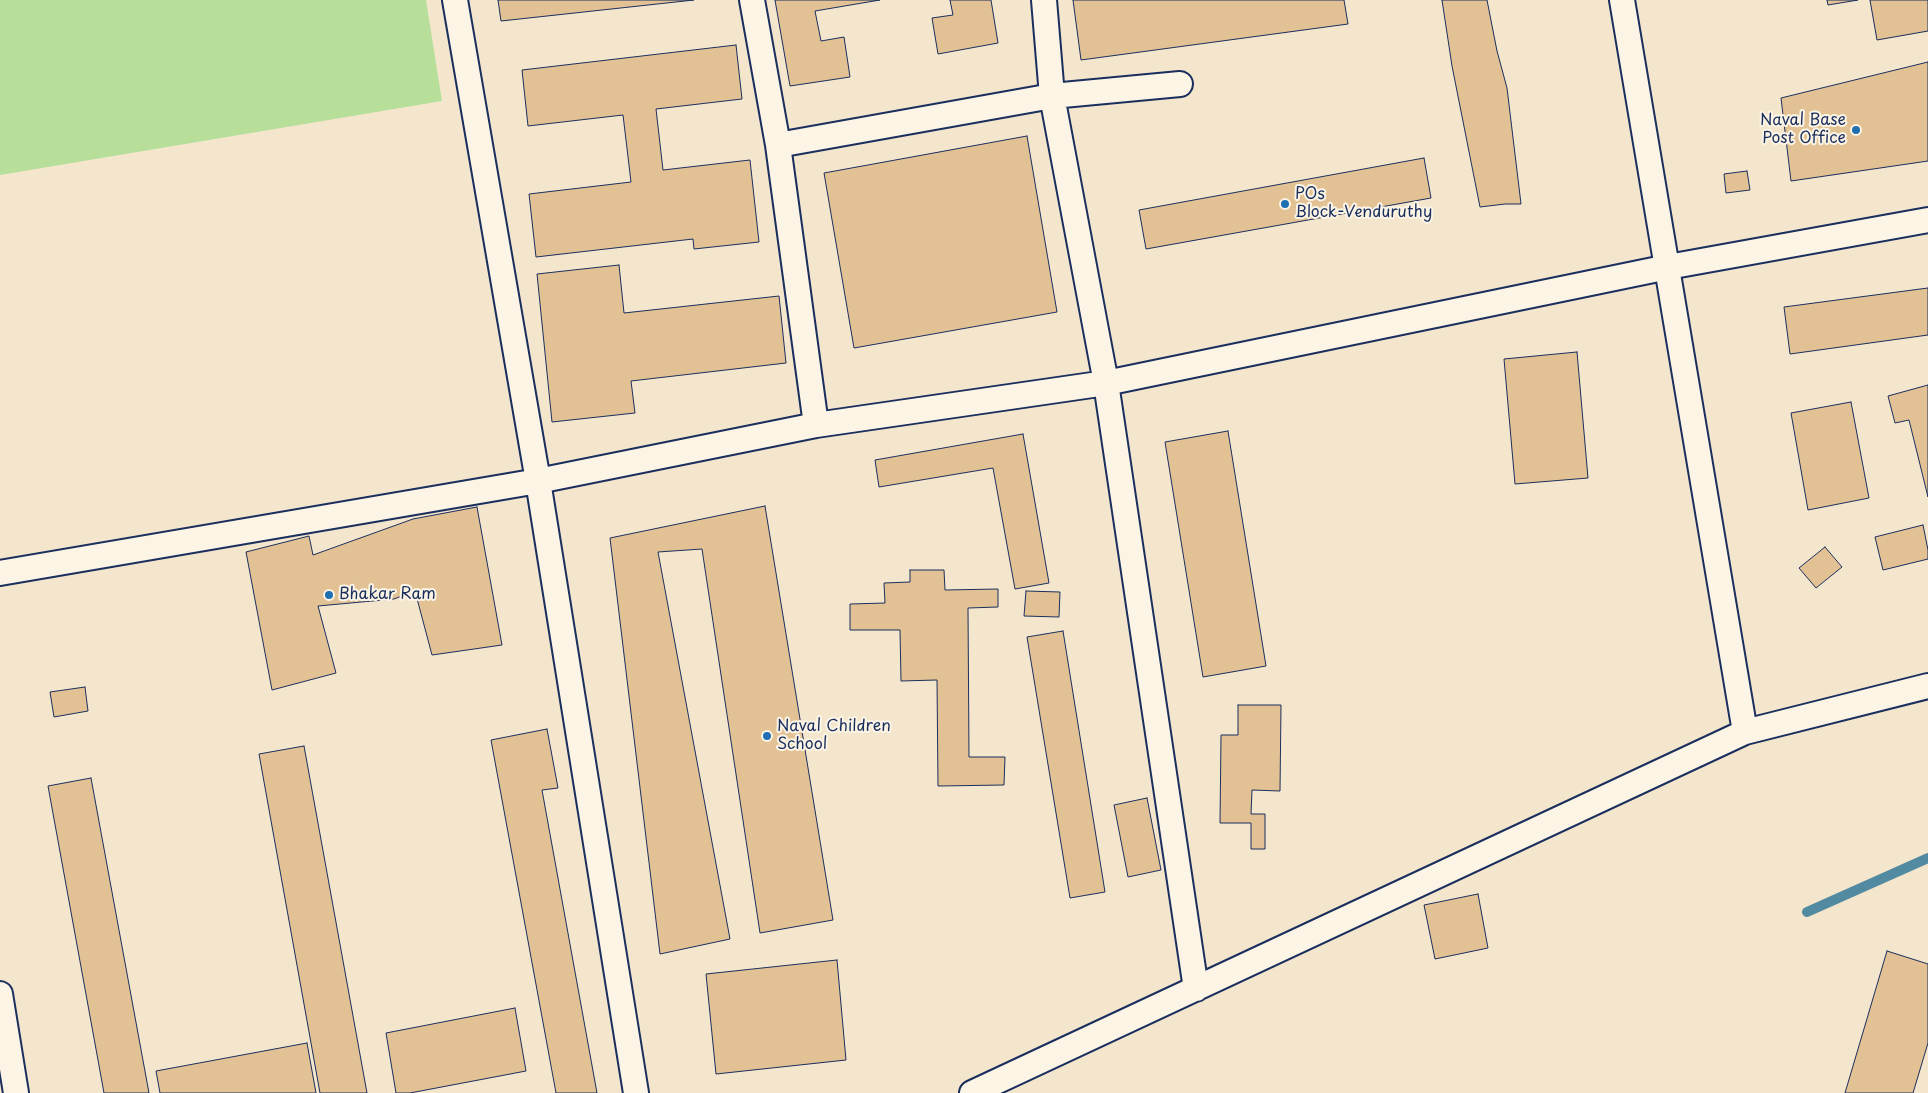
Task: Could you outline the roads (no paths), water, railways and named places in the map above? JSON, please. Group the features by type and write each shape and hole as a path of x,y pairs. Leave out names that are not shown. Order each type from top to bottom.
{"street":[{"path":"455,0 538,480 636,1093"},
{"path":"752,0 778,145 816,425"},
{"path":"1044,0 1052,96 1106,383 1196,988"},
{"path":"1622,0 1745,732"},
{"path":"778,145 1052,96 1180,84"},
{"path":"0,573 538,480 816,425 1106,383 1668,267 1928,220"},
{"path":"972,1093 1745,732 1928,686"},
{"path":"0,994 16,1093"}],"waterway":[{"path":"1807,912 1928,858"}],"place":[{"name":"Naval Base Post Office","path":"1856,130"},
{"name":"POs Block-Venduruthy","path":"1285,204"},
{"name":"Bhakar Ram","path":"329,595"},
{"name":"Naval Children School","path":"767,736"}]}
